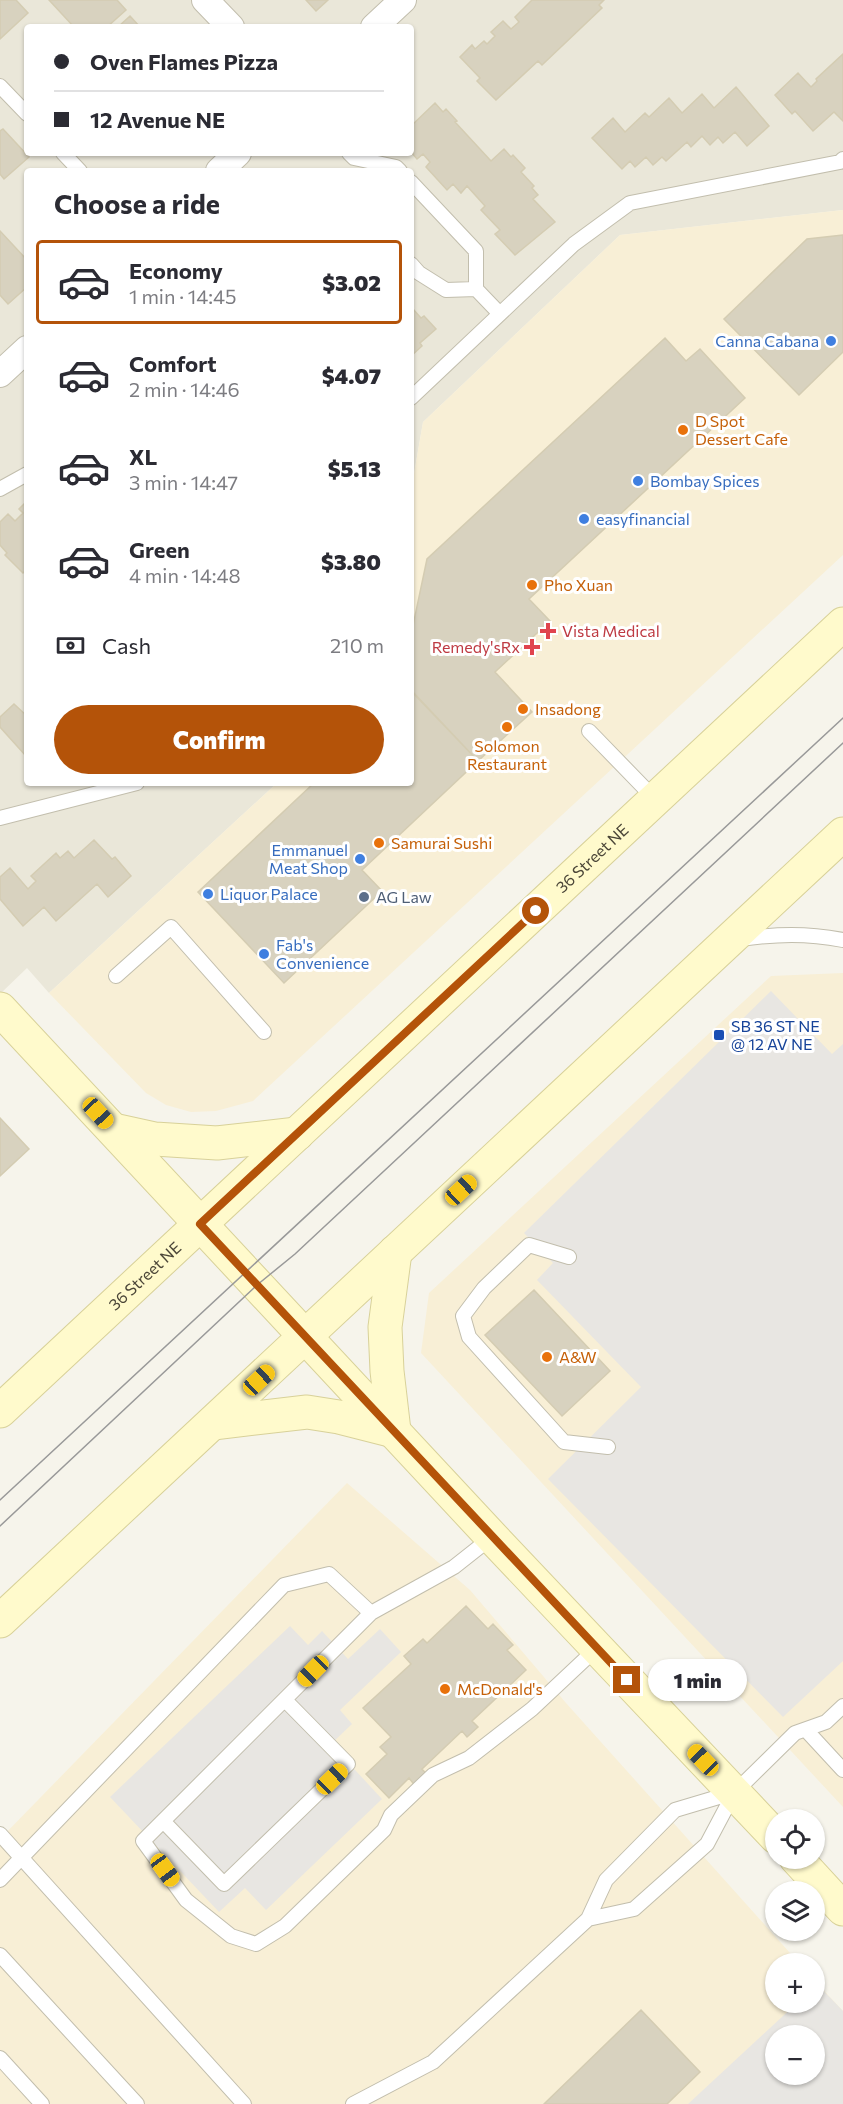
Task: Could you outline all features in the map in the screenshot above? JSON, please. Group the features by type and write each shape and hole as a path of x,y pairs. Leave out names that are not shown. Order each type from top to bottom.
{"main road":[{"name":"36 Street NE","path":"0,1411 843,624"},
{"path":"0,1621 729,941 840,845"},
{"path":"0,1009 492,1537 765,1825"},
{"path":"114,1130 155,1139 217,1143 297,1134"},
{"path":"394,1252 385,1327 387,1371 394,1431"},
{"path":"213,1423 307,1412 339,1417 394,1431"},
{"path":"806,1869 843,1909"}],"street":[{"path":"206,0 228,24"},
{"path":"377,24 403,0"},
{"path":"222,168 235,156"},
{"path":"0,374 24,352"}],"lane":[{"path":"0,86 24,111"},
{"path":"66,156 77,168"},
{"path":"414,395 574,244 630,203 840,162 843,159"},
{"path":"352,161 397,168"},
{"path":"414,185 476,251 476,289 500,314"},
{"path":"414,267 419,273 447,290 476,289"},
{"path":"0,489 24,476"},
{"path":"589,731 655,799"},
{"path":"0,818 125,786"},
{"path":"116,976 171,927 264,1032"},
{"path":"729,941 771,935 814,934 843,940"},
{"path":"569,1257 529,1245 484,1288 463,1317 469,1338 564,1442 608,1447"},
{"path":"492,1537 454,1567 370,1613 143,1841 186,1899 231,1936 256,1944 285,1926 384,1830 391,1815 433,1775 469,1758 532,1709 597,1648"},
{"path":"0,1880 284,1585 329,1574 370,1613"},
{"path":"164,1822 224,1884 348,1764 285,1700"},
{"path":"588,1919 634,1909 707,1844 734,1793 795,1733 826,1722 843,1706"},
{"path":"806,1730 843,1770"},
{"path":"353,2104 433,2062 588,1919 606,1880 675,1810 734,1793"},
{"path":"0,1834 244,2104"},
{"path":"0,1955 137,2104"},
{"path":"0,2058 42,2104"}],"shaded area":[{"path":"0,0 843,0 843,210 620,235 423,422 414,474 414,168 24,168 24,786 274,786 49,993 27,968 0,994"},
{"path":"843,210 843,555 253,1101 216,1111 191,1112 166,1105 146,1093 49,993 274,786 414,786 414,474 423,422 620,235"},
{"path":"843,973 843,1807 421,1353 429,1293 771,976"},
{"path":"771,991 832,1054 843,1044 843,1661 783,1717 548,1479 641,1387 537,1280 553,1263 524,1233"},
{"path":"347,1483 470,1590 566,1703 765,1925 765,1941 779,1941 790,1953 765,1953 765,2013 825,2013 825,1992 843,2011 843,2104 0,2104 0,1839"},
{"path":"290,1626 308,1645 322,1631 348,1659 380,1629 401,1652 340,1710 352,1724 331,1744 382,1799 266,1910 245,1888 219,1912 110,1797"},
{"path":"825,1992 843,2011 843,2104 688,2104 765,2033 765,2085 825,2085 825,2025 773,2025 786,2013 825,2013"}],"building":[{"path":"0,0 16,0 28,13 0,39"},
{"path":"49,0 117,0 126,10 110,24 71,24"},
{"path":"306,0 328,0 316,11"},
{"path":"532,0 604,0 599,5 602,8 542,65 538,61 496,100 477,81 480,78 460,57 472,45 475,49 484,41 487,44 495,36 491,32 503,21 511,29 519,22 515,17"},
{"path":"130,16 137,24 121,24"},
{"path":"843,54 843,121 834,112 813,131 795,111 792,114 775,95 798,73 811,87 817,81 816,79"},
{"path":"736,87 769,126 747,146 735,132 723,143 718,137 710,145 702,136 691,147 687,142 666,161 662,157 653,165 646,157 635,167 630,161 622,169 592,138 613,118 625,132 645,113 649,117 669,98 682,113 702,94 714,108"},
{"path":"435,103 443,112 446,109 491,161 504,149 511,157 513,155 525,168 521,172 534,186 532,188 538,195 533,199 555,222 515,255 495,234 500,230 481,210 485,206 467,186 461,193 453,184 447,190 426,167 430,162 423,154 417,159 414,156 414,123"},
{"path":"3,129 24,152 24,156 29,157 4,179 0,174 0,131"},
{"path":"0,231 24,257 24,290 8,304 0,295"},
{"path":"843,235 843,352 799,395 724,319 807,239"},
{"path":"414,310 421,318 424,316 436,329 420,343 422,346 414,353"},
{"path":"665,338 686,361 700,349 745,398 529,599 550,621 495,672 532,712 478,761 414,694 414,621 427,559"},
{"path":"24,504 23,573 5,555 7,553 0,545 0,522 8,514 15,521 23,513 19,509"},
{"path":"414,693 478,761 362,870 382,891 284,983 198,892 311,786 414,786"},
{"path":"14,704 24,713 24,754 0,727 0,717"},
{"path":"94,840 112,859 115,857 131,876 108,897 97,884 56,921 44,907 23,926 0,899 0,877 10,868 28,889 36,881 31,876 56,853 60,858 68,851 74,858"},
{"path":"0,1118 29,1149 0,1176"},
{"path":"534,1290 610,1371 562,1416 485,1335"},
{"name":"McDonald's","path":"466,1606 488,1629 493,1624 513,1645 507,1650 526,1670 472,1721 478,1727 467,1737 462,1731 422,1769 428,1776 416,1787 409,1778 389,1798 366,1774 387,1754 380,1747 391,1737 363,1708 411,1664 404,1656 423,1639 427,1643"},
{"path":"641,2010 700,2072 667,2104 544,2104"}],"tram line":[{"path":"0,1500 843,718"},
{"path":"0,1526 843,743"}],"place":[{"name":"Canna Cabana","path":"831,341"},
{"name":"D Spot Dessert Cafe","path":"683,430"},
{"name":"Bombay Spices","path":"638,481"},
{"name":"easyfinancial","path":"584,519"},
{"name":"Pho Xuan","path":"532,585"},
{"name":"Vista Medical","path":"548,631"},
{"name":"Remedy'sRx","path":"532,647"},
{"name":"Insadong","path":"523,709"},
{"name":"Solomon Restaurant","path":"507,727"},
{"name":"Samurai Sushi","path":"379,843"},
{"name":"Emmanuel Meat Shop","path":"360,859"},
{"name":"Liquor Palace","path":"208,894"},
{"name":"AG Law","path":"364,897"},
{"name":"Fab's Convenience","path":"264,954"},
{"name":"SB 36 ST NE @ 12 AV NE","path":"719,1035"},
{"name":"A&W","path":"547,1357"},
{"name":"McDonald's","path":"445,1689"}],"route":[{"path":"536,911 200,1224 627,1680"}]}
